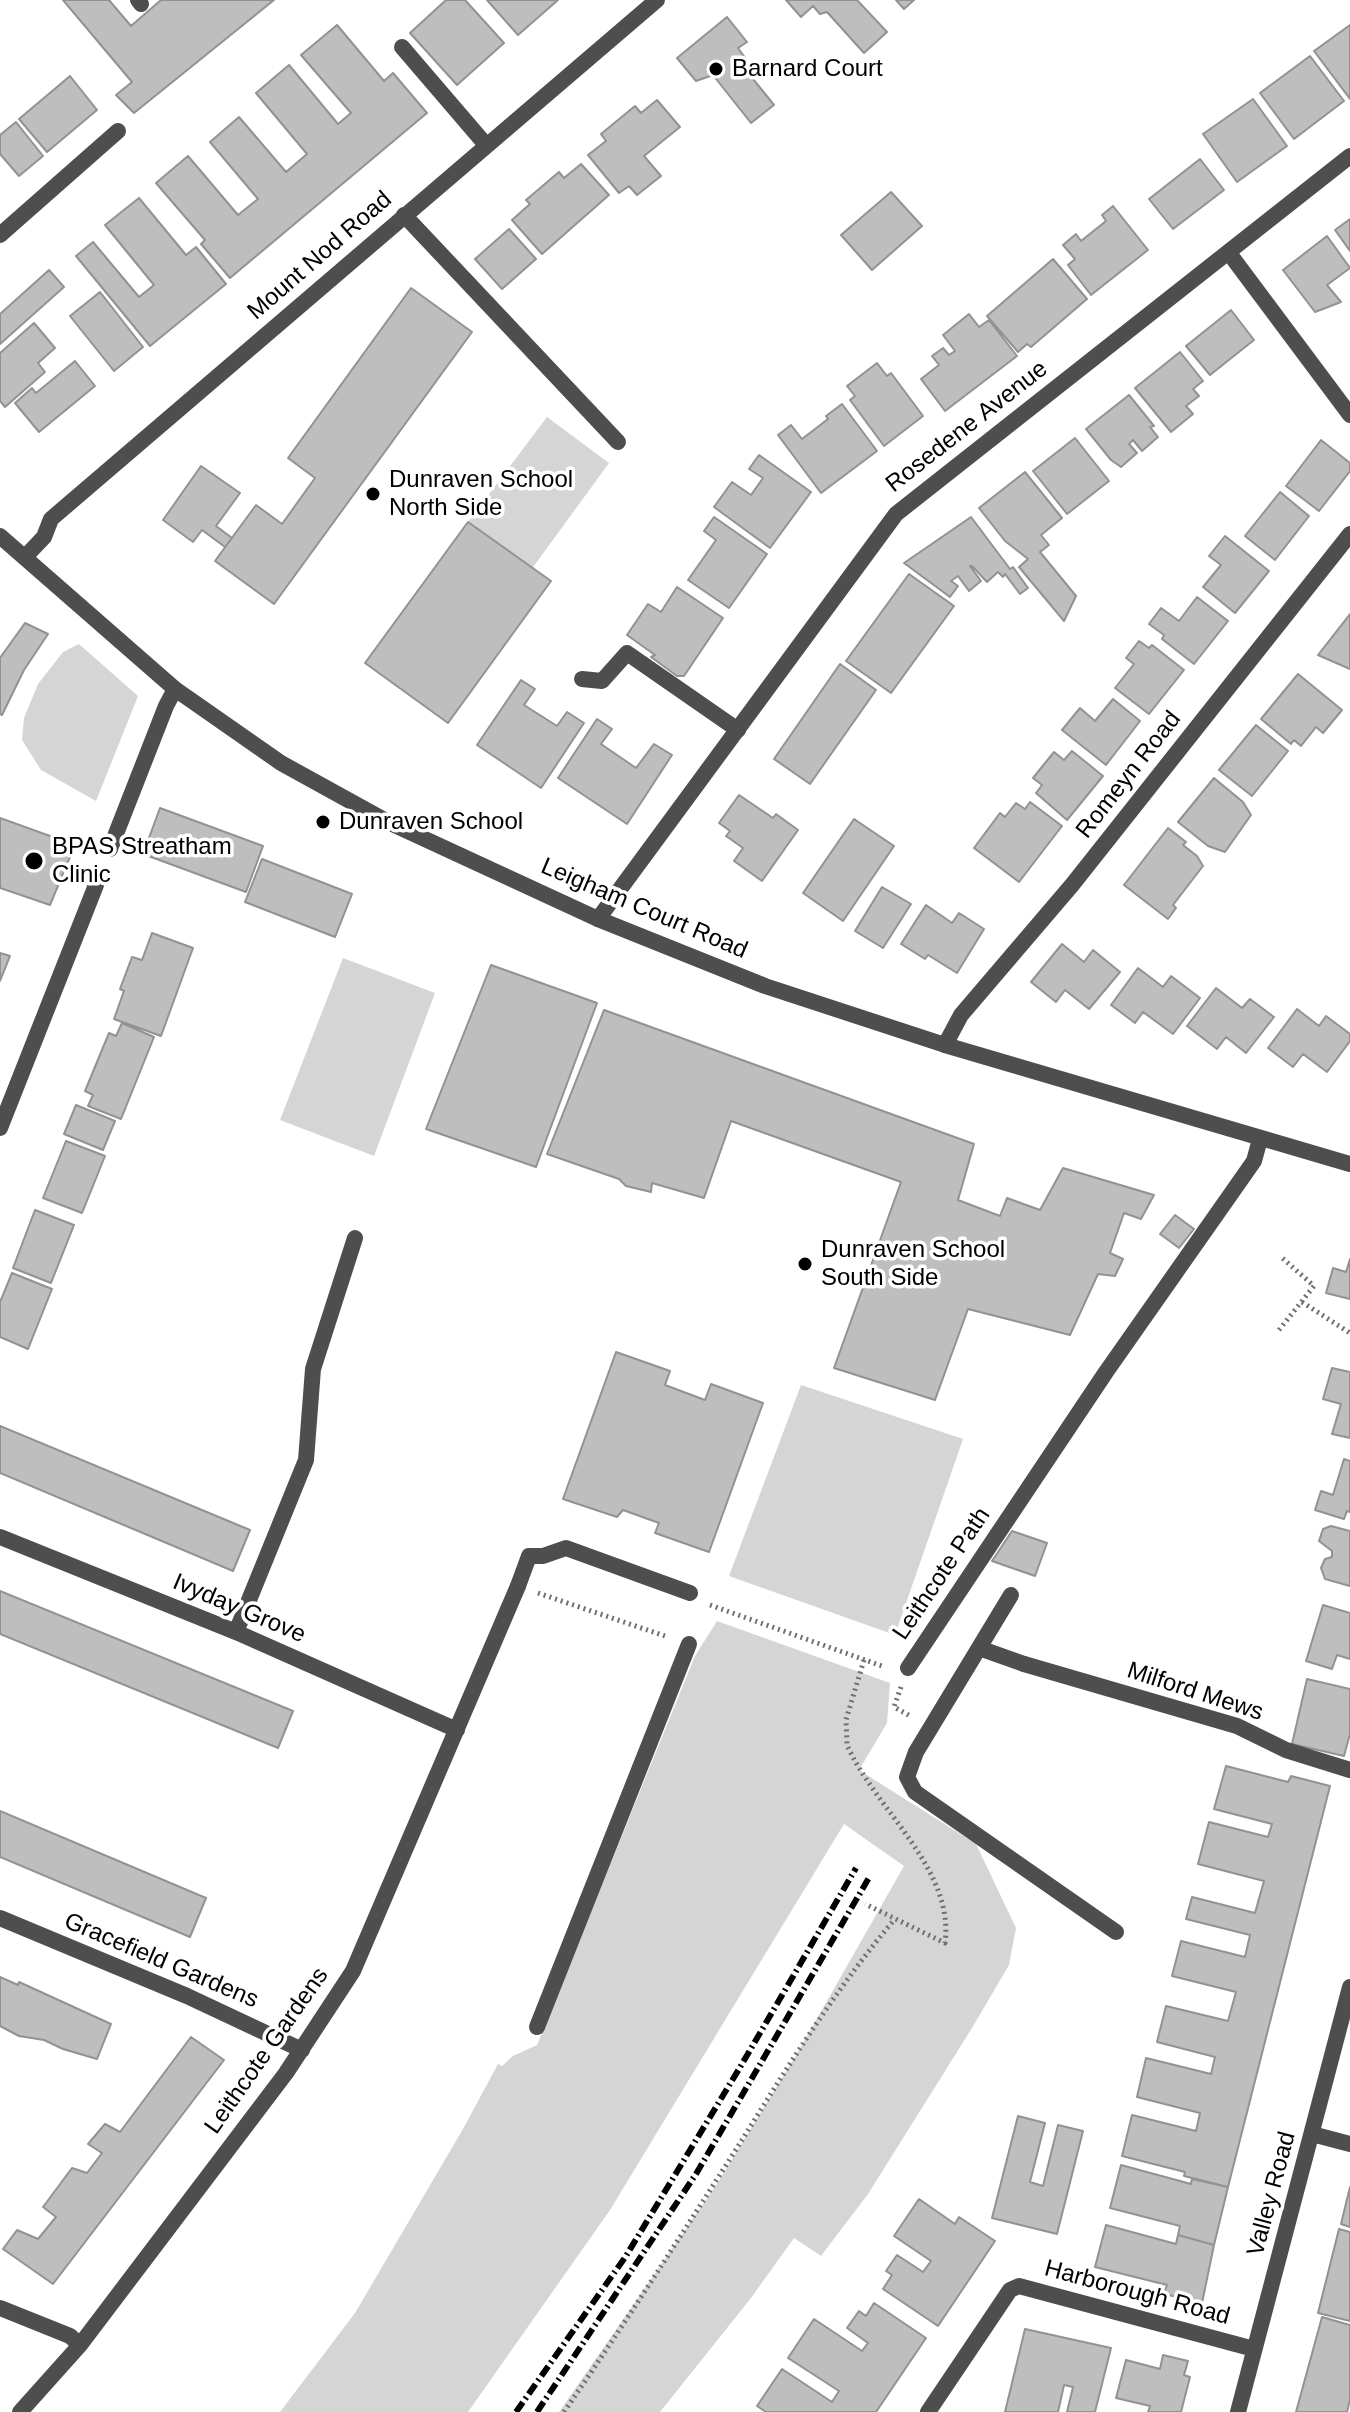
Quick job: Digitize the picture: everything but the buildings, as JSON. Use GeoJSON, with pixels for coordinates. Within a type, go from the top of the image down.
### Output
{"type":"FeatureCollection","features":[{"type":"Feature","properties":{"kind":"street","name":"Mount Nod Road"},"geometry":{"type":"LineString","coordinates":[[25,557],[44,537],[51,519],[648,3]]}},
{"type":"Feature","properties":{"kind":"street"},"geometry":{"type":"LineString","coordinates":[[402,47],[486,145]]}},
{"type":"Feature","properties":{"kind":"street"},"geometry":{"type":"LineString","coordinates":[[0,235],[118,131]]}},
{"type":"Feature","properties":{"kind":"street","name":"Rosedene Avenue"},"geometry":{"type":"LineString","coordinates":[[598,919],[896,514],[1350,156]]}},
{"type":"Feature","properties":{"kind":"street"},"geometry":{"type":"LineString","coordinates":[[404,215],[618,442]]}},
{"type":"Feature","properties":{"kind":"street"},"geometry":{"type":"LineString","coordinates":[[1229,253],[1350,415]]}},
{"type":"Feature","properties":{"kind":"street","name":"Romeyn Road"},"geometry":{"type":"LineString","coordinates":[[945,1045],[961,1015],[1072,885],[1350,534]]}},
{"type":"Feature","properties":{"kind":"street","name":"Leigham Court Road"},"geometry":{"type":"LineString","coordinates":[[0,536],[175,689],[294,771],[388,822],[598,919],[765,986],[945,1045],[1350,1164]]}},
{"type":"Feature","properties":{"kind":"street"},"geometry":{"type":"LineString","coordinates":[[582,679],[602,681],[627,653],[738,730]]}},
{"type":"Feature","properties":{"kind":"street"},"geometry":{"type":"LineString","coordinates":[[110,849],[175,689]]}},
{"type":"Feature","properties":{"kind":"street"},"geometry":{"type":"LineString","coordinates":[[0,1128],[96,885]]}},
{"type":"Feature","properties":{"kind":"street","name":"Leithcote Path"},"geometry":{"type":"LineString","coordinates":[[908,1668],[1106,1372],[1254,1161],[1260,1139]]}},
{"type":"Feature","properties":{"kind":"street"},"geometry":{"type":"LineString","coordinates":[[236,1632],[306,1460],[313,1369],[355,1238]]}},
{"type":"Feature","properties":{"kind":"street","name":"Ivyday Grove"},"geometry":{"type":"LineString","coordinates":[[0,1537],[236,1632],[457,1730]]}},
{"type":"Feature","properties":{"kind":"street","name":"Leithcote Gardens"},"geometry":{"type":"LineString","coordinates":[[20,2412],[80,2345],[302,2050],[353,1971],[529,1556],[543,1556],[566,1548],[696,1598]]}},
{"type":"Feature","properties":{"kind":"street"},"geometry":{"type":"LineString","coordinates":[[1011,1595],[916,1752],[907,1777],[915,1792],[1116,1932]]}},
{"type":"Feature","properties":{"kind":"street"},"geometry":{"type":"LineString","coordinates":[[537,2027],[689,1644]]}},
{"type":"Feature","properties":{"kind":"street","name":"Milford Mews"},"geometry":{"type":"LineString","coordinates":[[979,1648],[1237,1726],[1286,1750],[1350,1770]]}},
{"type":"Feature","properties":{"kind":"street","name":"Gracefield Gardens"},"geometry":{"type":"LineString","coordinates":[[0,1918],[187,1996],[302,2050]]}},
{"type":"Feature","properties":{"kind":"street","name":"Valley Road"},"geometry":{"type":"LineString","coordinates":[[1238,2412],[1350,1987]]}},
{"type":"Feature","properties":{"kind":"street"},"geometry":{"type":"LineString","coordinates":[[1312,2134],[1350,2144]]}},
{"type":"Feature","properties":{"kind":"street","name":"Harborough Road"},"geometry":{"type":"LineString","coordinates":[[928,2412],[1010,2290],[1019,2286],[1254,2349]]}},
{"type":"Feature","properties":{"kind":"street"},"geometry":{"type":"LineString","coordinates":[[0,2308],[70,2336],[80,2345]]}},
{"type":"Feature","properties":{"kind":"path"},"geometry":{"type":"LineString","coordinates":[[1279,1330],[1314,1286],[1280,1256]]}},
{"type":"Feature","properties":{"kind":"path"},"geometry":{"type":"LineString","coordinates":[[1302,1302],[1350,1333]]}},
{"type":"Feature","properties":{"kind":"path"},"geometry":{"type":"LineString","coordinates":[[518,1586],[689,1644]]}},
{"type":"Feature","properties":{"kind":"path","name":"Leithcote Path"},"geometry":{"type":"LineString","coordinates":[[696,1598],[884,1667],[908,1668]]}},
{"type":"Feature","properties":{"kind":"path"},"geometry":{"type":"LineString","coordinates":[[908,1668],[894,1707],[931,1727]]}},
{"type":"Feature","properties":{"kind":"path"},"geometry":{"type":"LineString","coordinates":[[865,1904],[945,1943]]}},
{"type":"Feature","properties":{"kind":"path"},"geometry":{"type":"LineString","coordinates":[[564,2412],[635,2310],[791,2061],[872,1946],[895,1919]]}},
{"type":"Feature","properties":{"kind":"shaded area"},"geometry":{"type":"Polygon","coordinates":[[[547,417],[609,463],[531,570],[468,522],[547,417]]]}},
{"type":"Feature","properties":{"kind":"shaded area"},"geometry":{"type":"Polygon","coordinates":[[[79,644],[138,696],[96,801],[41,770],[22,740],[24,718],[38,684],[63,652],[79,644]]]}},
{"type":"Feature","properties":{"kind":"shaded area"},"geometry":{"type":"Polygon","coordinates":[[[343,958],[435,993],[374,1156],[280,1120],[343,958]]]}},
{"type":"Feature","properties":{"kind":"shaded area"},"geometry":{"type":"Polygon","coordinates":[[[801,1385],[963,1439],[895,1635],[729,1576],[801,1385]]]}},
{"type":"Feature","properties":{"kind":"shaded area"},"geometry":{"type":"Polygon","coordinates":[[[717,1621],[890,1683],[887,1723],[859,1770],[976,1844],[1016,1928],[1009,1965],[868,2194],[821,2256],[794,2238],[751,2298],[660,2412],[559,2412],[717,2184],[795,2057],[904,1866],[844,1824],[610,2210],[468,2412],[280,2412],[355,2313],[498,2064],[502,2066],[513,2056],[537,2045],[695,1656],[717,1621]]]}},
{"type":"Feature","properties":{"kind":"railway"},"geometry":{"type":"LineString","coordinates":[[516,2412],[626,2256],[856,1868]]}},
{"type":"Feature","properties":{"kind":"railway"},"geometry":{"type":"LineString","coordinates":[[537,2412],[696,2174],[870,1876]]}},
{"type":"Feature","properties":{"kind":"place","name":"Barnard Court"},"geometry":{"type":"Point","coordinates":[716,69]}},
{"type":"Feature","properties":{"kind":"place","name":"Dunraven School North Side"},"geometry":{"type":"Point","coordinates":[373,494]}},
{"type":"Feature","properties":{"kind":"place","name":"Dunraven School"},"geometry":{"type":"Point","coordinates":[323,822]}},
{"type":"Feature","properties":{"kind":"place","name":"BPAS Streatham Clinic"},"geometry":{"type":"Point","coordinates":[34,861]}},
{"type":"Feature","properties":{"kind":"place","name":"Dunraven School South Side"},"geometry":{"type":"Point","coordinates":[805,1264]}}]}
